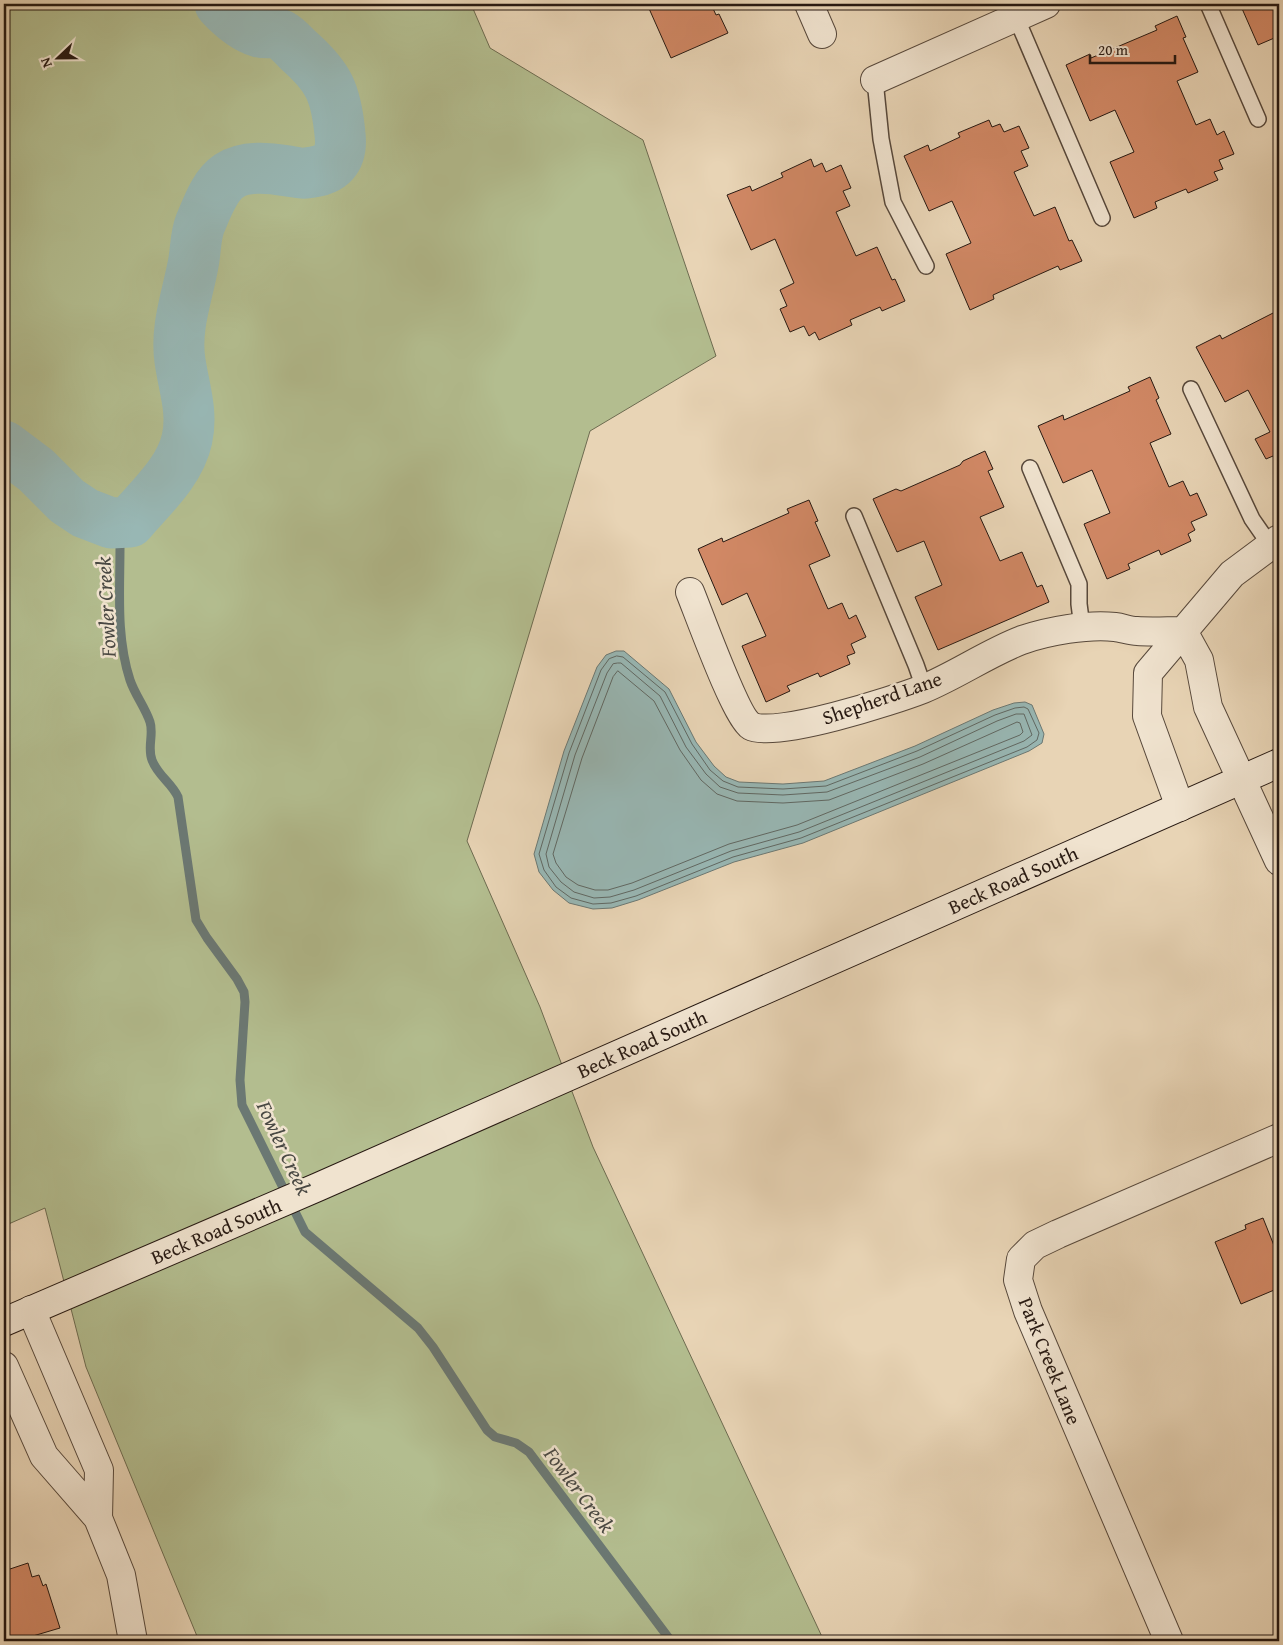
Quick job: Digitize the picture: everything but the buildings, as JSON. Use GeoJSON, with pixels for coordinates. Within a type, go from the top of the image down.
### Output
{"type":"FeatureCollection","features":[{"type":"Feature","properties":{"kind":"street"},"geometry":{"type":"LineString","coordinates":[[808,4],[822,34]]}},
{"type":"Feature","properties":{"kind":"street"},"geometry":{"type":"LineString","coordinates":[[874,80],[1046,4]]}},
{"type":"Feature","properties":{"kind":"street"},"geometry":{"type":"LineString","coordinates":[[1180,807],[1147,716],[1148,673],[1232,574],[1274,542]]}},
{"type":"Feature","properties":{"kind":"street","name":"Shepherd Lane"},"geometry":{"type":"LineString","coordinates":[[690,592],[737,708],[750,725],[766,730],[813,722],[924,688],[1022,640],[1082,627],[1114,627],[1137,631],[1183,631]]}},
{"type":"Feature","properties":{"kind":"street"},"geometry":{"type":"LineString","coordinates":[[1183,631],[1199,660],[1208,707],[1279,861]]}},
{"type":"Feature","properties":{"kind":"street","name":"Beck Road South"},"geometry":{"type":"LineString","coordinates":[[4,1322],[318,1187],[1279,763]]}},
{"type":"Feature","properties":{"kind":"street","name":"Park Creek Lane"},"geometry":{"type":"LineString","coordinates":[[1169,1641],[1028,1311],[1018,1280],[1021,1259],[1034,1245],[1279,1138]]}},
{"type":"Feature","properties":{"kind":"street"},"geometry":{"type":"LineString","coordinates":[[31,1310],[99,1470],[98,1518]]}},
{"type":"Feature","properties":{"kind":"street"},"geometry":{"type":"LineString","coordinates":[[4,1366],[44,1456],[98,1518],[121,1575],[133,1641]]}},
{"type":"Feature","properties":{"kind":"lane"},"geometry":{"type":"LineString","coordinates":[[1208,4],[1258,119]]}},
{"type":"Feature","properties":{"kind":"lane"},"geometry":{"type":"LineString","coordinates":[[1016,17],[1102,218]]}},
{"type":"Feature","properties":{"kind":"lane"},"geometry":{"type":"LineString","coordinates":[[874,80],[881,139],[893,202],[926,266]]}},
{"type":"Feature","properties":{"kind":"lane"},"geometry":{"type":"LineString","coordinates":[[1191,390],[1252,519],[1274,542]]}},
{"type":"Feature","properties":{"kind":"lane"},"geometry":{"type":"LineString","coordinates":[[1030,468],[1079,584],[1082,627]]}},
{"type":"Feature","properties":{"kind":"lane"},"geometry":{"type":"LineString","coordinates":[[854,516],[924,688]]}},
{"type":"Feature","properties":{"kind":"green space"},"geometry":{"type":"Polygon","coordinates":[[[4,4],[471,4],[490,48],[643,140],[716,356],[590,431],[467,841],[540,1007],[593,1147],[824,1641],[199,1641],[86,1367],[45,1208],[4,1226],[4,4]]]}},
{"type":"Feature","properties":{"kind":"water"},"geometry":{"type":"Polygon","coordinates":[[[616,651],[624,651],[669,689],[696,742],[714,766],[726,777],[739,782],[783,784],[824,781],[915,746],[993,710],[1014,703],[1025,702],[1032,705],[1044,734],[1042,743],[1029,751],[803,843],[734,862],[638,900],[612,908],[593,909],[569,903],[553,890],[539,872],[534,854],[564,751],[597,667],[606,655],[616,651]]]}},
{"type":"Feature","properties":{"kind":"waterway"},"geometry":{"type":"LineString","coordinates":[[4,446],[36,470],[67,501],[85,513],[111,523],[130,522],[155,494],[178,463],[187,439],[189,419],[180,361],[180,325],[193,265],[198,229],[215,191],[229,176],[243,170],[265,168],[302,173],[315,172],[329,166],[337,157],[340,143],[336,107],[324,78],[309,60],[283,36],[276,33],[259,32],[248,27],[233,17],[220,4]]}},
{"type":"Feature","properties":{"kind":"waterway","name":"Fowler Creek"},"geometry":{"type":"LineString","coordinates":[[130,522],[123,535],[120,547],[120,614],[126,664],[132,685],[150,722],[150,751],[152,760],[178,797],[196,920],[244,992],[240,1080],[242,1105],[305,1232],[418,1328],[433,1347],[487,1430],[495,1437],[516,1443],[529,1452],[671,1641]]}}]}
